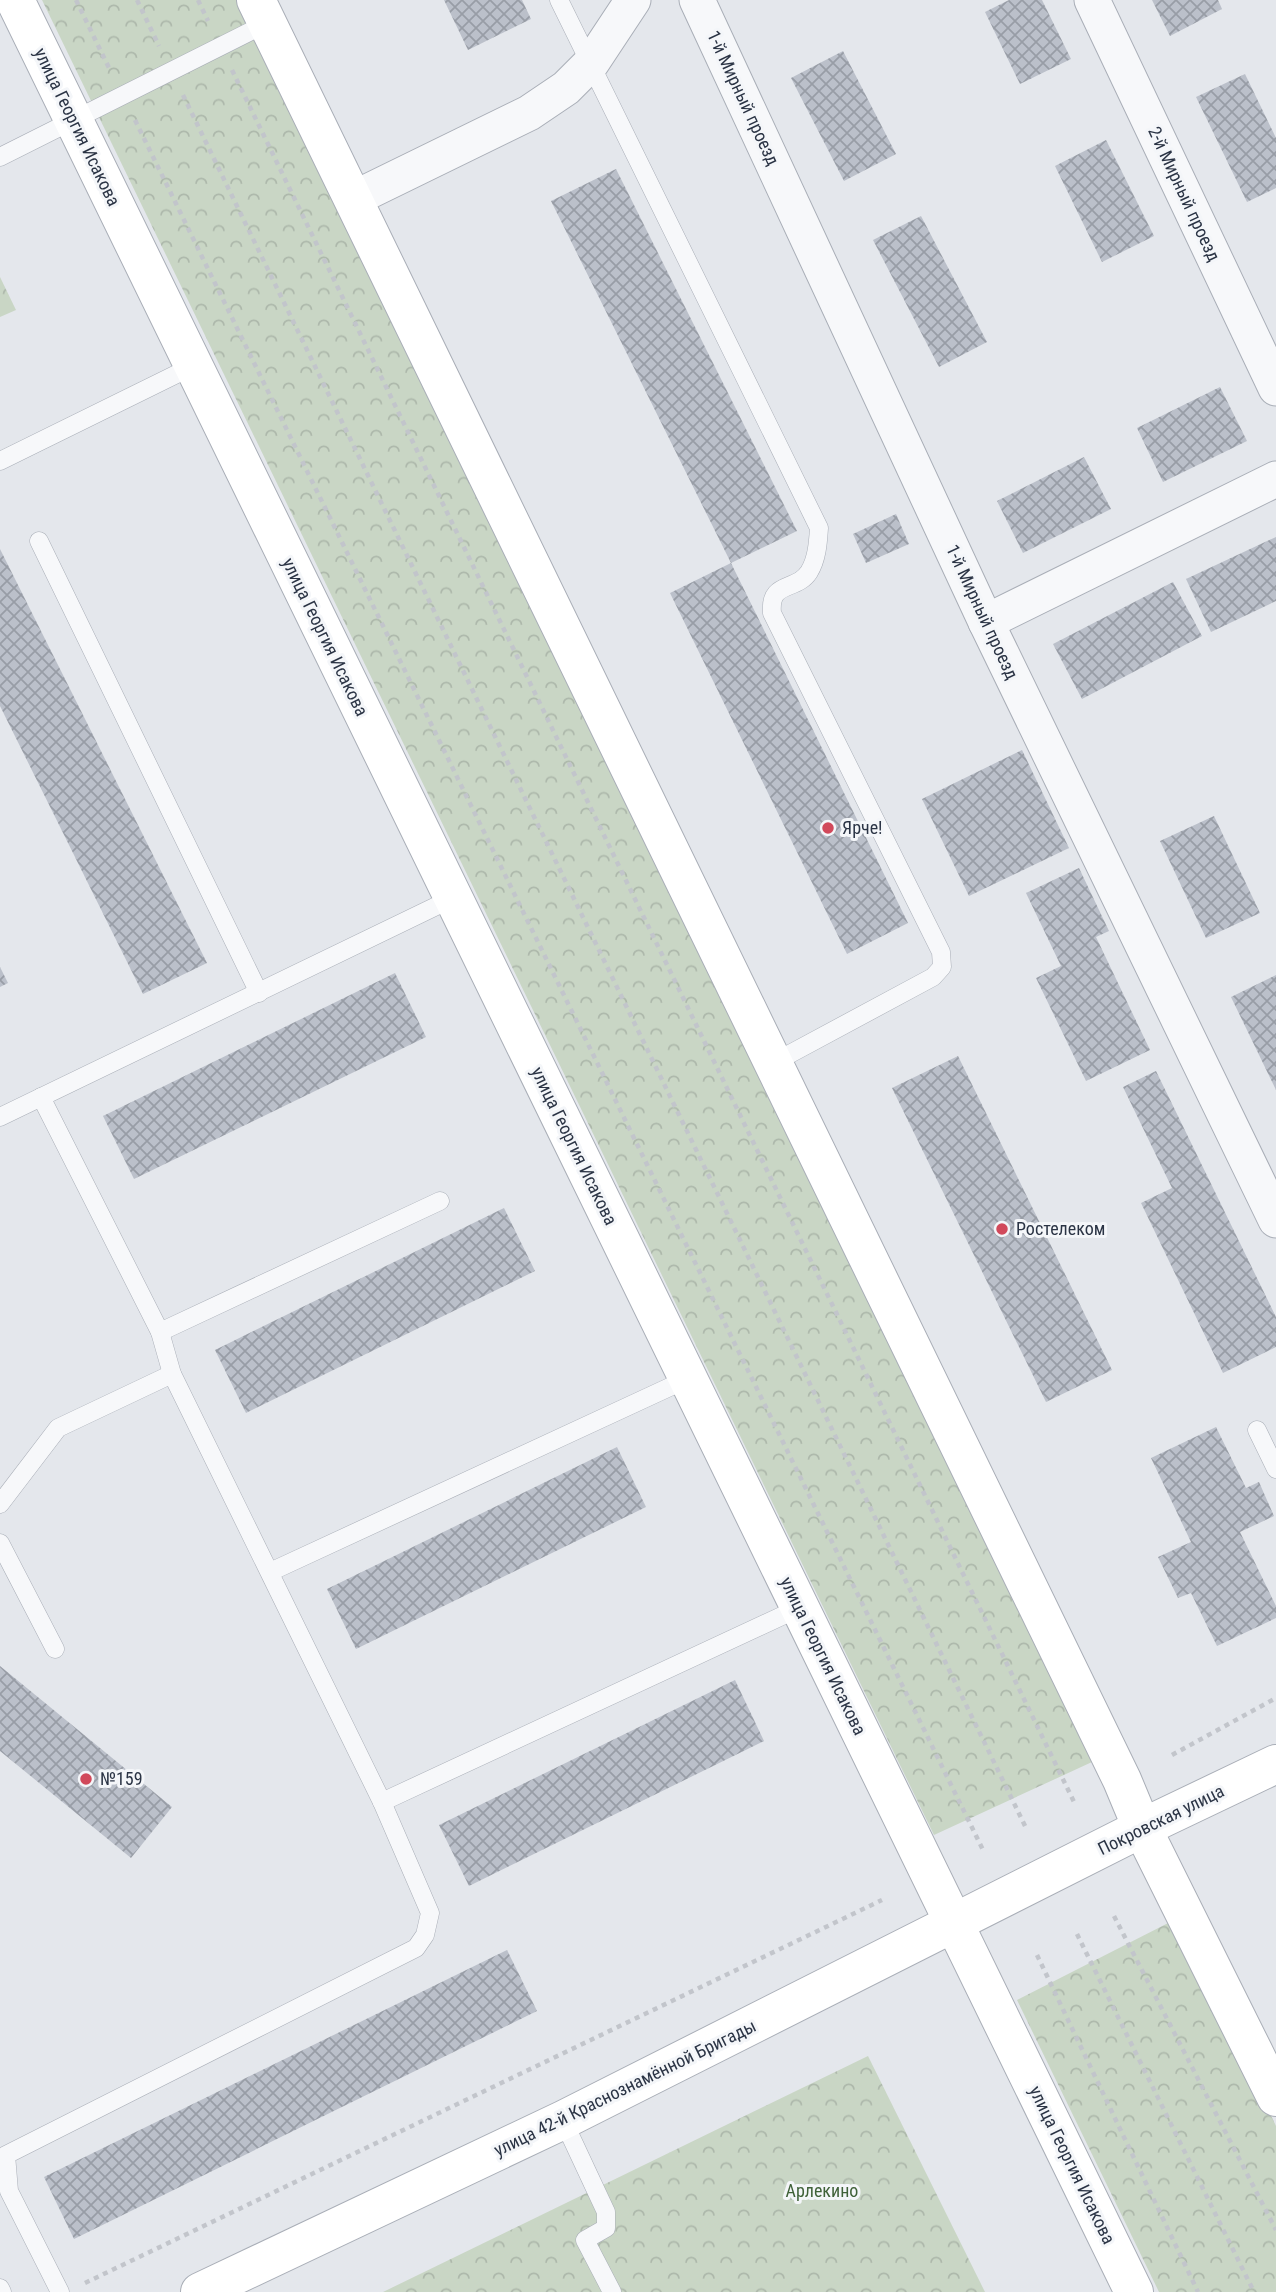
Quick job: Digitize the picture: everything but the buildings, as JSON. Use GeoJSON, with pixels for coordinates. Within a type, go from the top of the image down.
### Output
{"type":"FeatureCollection","features":[{"type":"Feature","properties":{"kind":"street","name":"улица Георгия Исакова"},"geometry":{"type":"LineString","coordinates":[[15,0],[1134,2292]]}},
{"type":"Feature","properties":{"kind":"street"},"geometry":{"type":"LineString","coordinates":[[354,199],[528,113],[566,88],[592,62],[633,0]]}},
{"type":"Feature","properties":{"kind":"street","name":"1-й Мирный проезд"},"geometry":{"type":"LineString","coordinates":[[697,0],[986,622],[1276,1220]]}},
{"type":"Feature","properties":{"kind":"street","name":"2-й Мирный проезд"},"geometry":{"type":"LineString","coordinates":[[1092,0],[1276,388]]}},
{"type":"Feature","properties":{"kind":"street"},"geometry":{"type":"LineString","coordinates":[[262,11],[1122,1780],[1142,1828],[1276,2097]]}},
{"type":"Feature","properties":{"kind":"street"},"geometry":{"type":"LineString","coordinates":[[986,622],[1276,479]]}},
{"type":"Feature","properties":{"kind":"street","name":"Покровская улица"},"geometry":{"type":"LineString","coordinates":[[1046,1876],[1276,1764]]}},
{"type":"Feature","properties":{"kind":"street","name":"улица 42-й Краснознамённой Бригады"},"geometry":{"type":"LineString","coordinates":[[200,2292],[563,2120],[1046,1876]]}},
{"type":"Feature","properties":{"kind":"lane"},"geometry":{"type":"LineString","coordinates":[[559,0],[592,62],[820,528],[817,554],[808,574],[774,594],[771,602],[772,613],[941,952],[942,967],[933,977],[773,1063]]}},
{"type":"Feature","properties":{"kind":"lane"},"geometry":{"type":"LineString","coordinates":[[0,157],[220,46],[262,11]]}},
{"type":"Feature","properties":{"kind":"lane"},"geometry":{"type":"LineString","coordinates":[[0,461],[193,366]]}},
{"type":"Feature","properties":{"kind":"lane"},"geometry":{"type":"LineString","coordinates":[[39,541],[259,993]]}},
{"type":"Feature","properties":{"kind":"lane"},"geometry":{"type":"LineString","coordinates":[[0,1117],[453,898]]}},
{"type":"Feature","properties":{"kind":"lane"},"geometry":{"type":"LineString","coordinates":[[41,1097],[160,1332],[172,1374],[382,1802],[429,1913],[425,1935],[416,1948],[6,2155],[9,2190],[60,2292]]}},
{"type":"Feature","properties":{"kind":"lane"},"geometry":{"type":"LineString","coordinates":[[160,1332],[440,1200]]}},
{"type":"Feature","properties":{"kind":"lane"},"geometry":{"type":"LineString","coordinates":[[0,1504],[58,1428],[172,1374]]}},
{"type":"Feature","properties":{"kind":"lane"},"geometry":{"type":"LineString","coordinates":[[270,1572],[687,1379]]}},
{"type":"Feature","properties":{"kind":"lane"},"geometry":{"type":"LineString","coordinates":[[1257,1430],[1276,1469]]}},
{"type":"Feature","properties":{"kind":"lane"},"geometry":{"type":"LineString","coordinates":[[0,1543],[55,1648]]}},
{"type":"Feature","properties":{"kind":"lane"},"geometry":{"type":"LineString","coordinates":[[382,1802],[799,1608]]}},
{"type":"Feature","properties":{"kind":"lane"},"geometry":{"type":"LineString","coordinates":[[563,2120],[606,2212],[606,2228],[584,2240],[612,2292]]}},
{"type":"Feature","properties":{"kind":"path"},"geometry":{"type":"LineString","coordinates":[[76,0],[983,1850]]}},
{"type":"Feature","properties":{"kind":"path"},"geometry":{"type":"LineString","coordinates":[[137,0],[1026,1828]]}},
{"type":"Feature","properties":{"kind":"path"},"geometry":{"type":"LineString","coordinates":[[198,0],[1075,1804]]}},
{"type":"Feature","properties":{"kind":"path"},"geometry":{"type":"LineString","coordinates":[[1172,1755],[1276,1698]]}},
{"type":"Feature","properties":{"kind":"path"},"geometry":{"type":"LineString","coordinates":[[78,2286],[883,1900]]}},
{"type":"Feature","properties":{"kind":"path"},"geometry":{"type":"LineString","coordinates":[[1114,1916],[1276,2230]]}},
{"type":"Feature","properties":{"kind":"path"},"geometry":{"type":"LineString","coordinates":[[1077,1934],[1254,2292]]}},
{"type":"Feature","properties":{"kind":"path"},"geometry":{"type":"LineString","coordinates":[[1037,1955],[1198,2292]]}},
{"type":"Feature","properties":{"kind":"green space"},"geometry":{"type":"Polygon","coordinates":[[[42,0],[236,0],[1092,1762],[934,1835],[42,0]]]}},
{"type":"Feature","properties":{"kind":"green space"},"geometry":{"type":"Polygon","coordinates":[[[0,277],[16,310],[0,317],[0,277]]]}},
{"type":"Feature","properties":{"kind":"green space"},"geometry":{"type":"Polygon","coordinates":[[[1176,1919],[1276,2126],[1276,2292],[1159,2292],[1017,2000],[1176,1919]]]}},
{"type":"Feature","properties":{"kind":"green space","name":"Арлекино"},"geometry":{"type":"Polygon","coordinates":[[[868,2056],[985,2292],[383,2292],[868,2056]]]}},
{"type":"Feature","properties":{"kind":"place","name":"Ярче!"},"geometry":{"type":"Point","coordinates":[828,828]}},
{"type":"Feature","properties":{"kind":"place","name":"Ростелеком"},"geometry":{"type":"Point","coordinates":[1002,1229]}},
{"type":"Feature","properties":{"kind":"place","name":"№159"},"geometry":{"type":"Point","coordinates":[86,1779]}}]}
